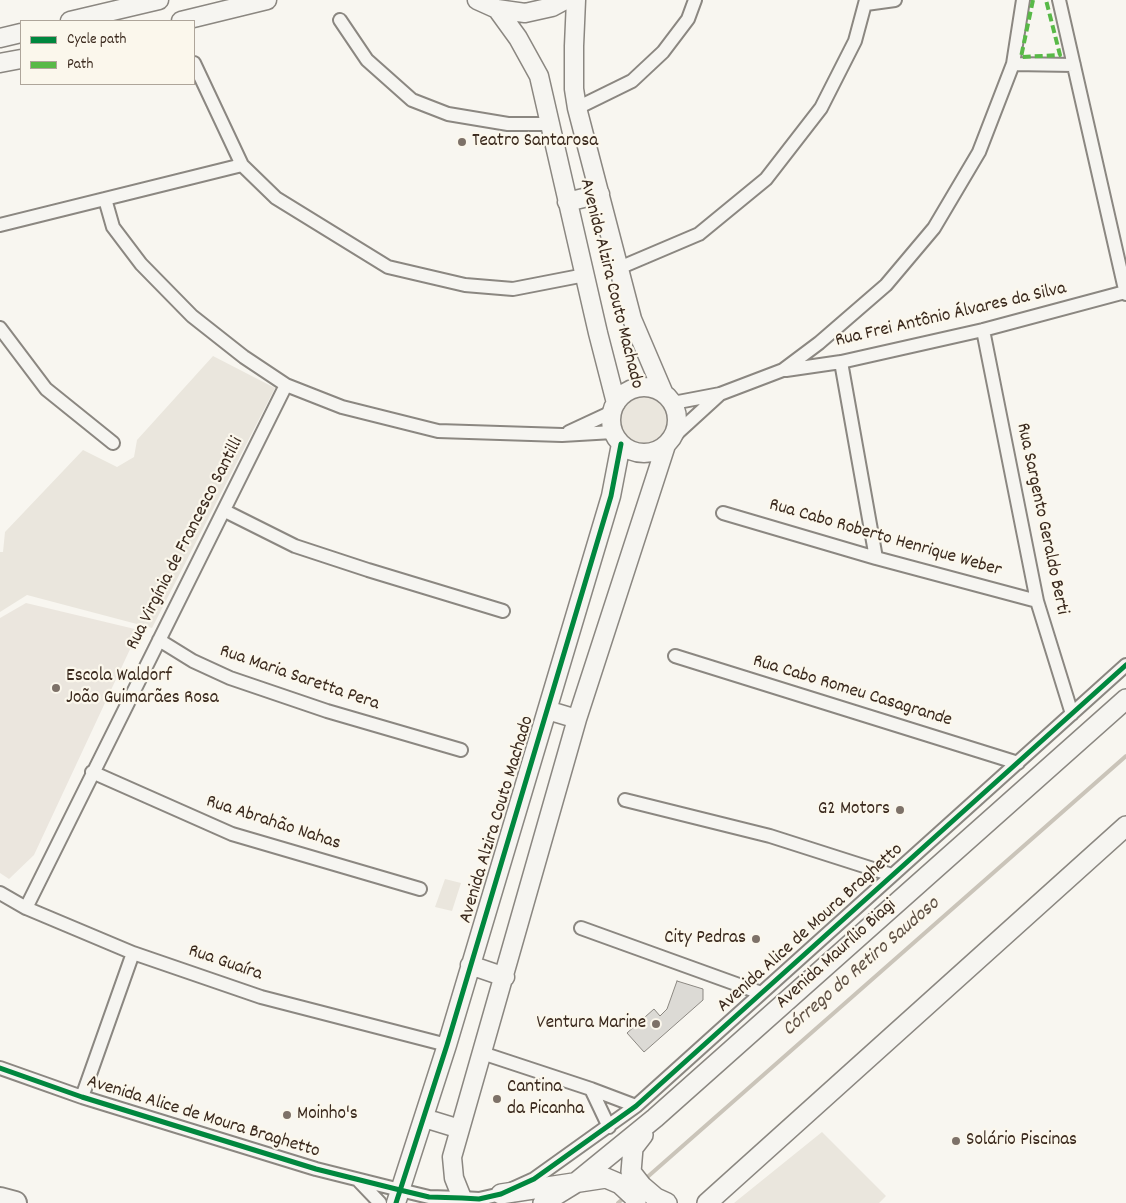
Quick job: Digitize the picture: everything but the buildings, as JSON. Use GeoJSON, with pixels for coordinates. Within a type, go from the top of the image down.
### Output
{"type":"FeatureCollection","features":[{"type":"Feature","properties":{"kind":"highway"},"geometry":{"type":"LineString","coordinates":[[0,1199],[15,1203]]}},
{"type":"Feature","properties":{"kind":"main road","name":"Avenida Maurílio Biagi"},"geometry":{"type":"LineString","coordinates":[[543,1203],[574,1184],[656,1118],[1126,699]]}},
{"type":"Feature","properties":{"kind":"main road"},"geometry":{"type":"LineString","coordinates":[[696,1203],[713,1198],[1126,826]]}},
{"type":"Feature","properties":{"kind":"main road"},"geometry":{"type":"LineString","coordinates":[[636,1203],[626,1178],[633,1148],[656,1118]]}},
{"type":"Feature","properties":{"kind":"main road"},"geometry":{"type":"LineString","coordinates":[[501,1194],[606,1178],[626,1178],[642,1186],[662,1200]]}},
{"type":"Feature","properties":{"kind":"street"},"geometry":{"type":"LineString","coordinates":[[74,20],[158,0]]}},
{"type":"Feature","properties":{"kind":"street"},"geometry":{"type":"LineString","coordinates":[[477,0],[498,9],[525,13],[552,8],[565,0]]}},
{"type":"Feature","properties":{"kind":"street","name":"Avenida Alzira Couto Machado"},"geometry":{"type":"LineString","coordinates":[[576,0],[574,72],[578,108],[632,319],[668,398]]}},
{"type":"Feature","properties":{"kind":"street"},"geometry":{"type":"LineString","coordinates":[[578,108],[632,81],[639,75],[663,52],[688,18],[695,0]]}},
{"type":"Feature","properties":{"kind":"street"},"geometry":{"type":"LineString","coordinates":[[619,268],[699,234],[766,179],[821,108],[855,42],[866,2],[895,0]]}},
{"type":"Feature","properties":{"kind":"street"},"geometry":{"type":"LineString","coordinates":[[668,398],[720,394],[784,370],[819,344],[886,286],[934,228],[979,152],[1013,64],[1023,0]]}},
{"type":"Feature","properties":{"kind":"street"},"geometry":{"type":"LineString","coordinates":[[1059,0],[1126,292]]}},
{"type":"Feature","properties":{"kind":"street"},"geometry":{"type":"LineString","coordinates":[[185,20],[261,1]]}},
{"type":"Feature","properties":{"kind":"street","name":"Avenida Alzira Couto Machado"},"geometry":{"type":"LineString","coordinates":[[498,9],[518,38],[539,76],[614,408]]}},
{"type":"Feature","properties":{"kind":"street"},"geometry":{"type":"LineString","coordinates":[[340,20],[367,60],[412,100],[448,114],[508,124],[551,124]]}},
{"type":"Feature","properties":{"kind":"street"},"geometry":{"type":"LineString","coordinates":[[0,38],[20,33]]}},
{"type":"Feature","properties":{"kind":"street"},"geometry":{"type":"LineString","coordinates":[[0,64],[20,58]]}},
{"type":"Feature","properties":{"kind":"street"},"geometry":{"type":"LineString","coordinates":[[1013,64],[1074,65]]}},
{"type":"Feature","properties":{"kind":"street"},"geometry":{"type":"LineString","coordinates":[[195,65],[242,166],[276,198],[388,267],[465,285],[513,289],[585,275]]}},
{"type":"Feature","properties":{"kind":"street"},"geometry":{"type":"LineString","coordinates":[[0,225],[242,166]]}},
{"type":"Feature","properties":{"kind":"street"},"geometry":{"type":"LineString","coordinates":[[567,202],[600,194]]}},
{"type":"Feature","properties":{"kind":"street"},"geometry":{"type":"LineString","coordinates":[[105,199],[113,227],[142,264],[192,316],[244,357],[286,385],[342,407],[438,431],[617,438],[638,453],[658,451],[720,394]]}},
{"type":"Feature","properties":{"kind":"street","name":"Rua Frei Antônio Álvares da Silva"},"geometry":{"type":"LineString","coordinates":[[784,370],[841,362],[983,330],[1126,292]]}},
{"type":"Feature","properties":{"kind":"street"},"geometry":{"type":"LineString","coordinates":[[0,328],[46,389],[113,443]]}},
{"type":"Feature","properties":{"kind":"street","name":"Rua Sargento Geraldo Berti"},"geometry":{"type":"LineString","coordinates":[[983,330],[1037,602],[1072,714]]}},
{"type":"Feature","properties":{"kind":"street"},"geometry":{"type":"LineString","coordinates":[[841,362],[876,558]]}},
{"type":"Feature","properties":{"kind":"street","name":"Rua Virgínia de Francesco Santilli"},"geometry":{"type":"LineString","coordinates":[[26,908],[286,385]]}},
{"type":"Feature","properties":{"kind":"street"},"geometry":{"type":"LineString","coordinates":[[462,1198],[452,1168],[452,1157],[578,719],[678,419],[668,398],[652,388],[638,388],[626,393],[614,408],[562,435]]}},
{"type":"Feature","properties":{"kind":"street"},"geometry":{"type":"LineString","coordinates":[[614,408],[617,438]]}},
{"type":"Feature","properties":{"kind":"street","name":"Avenida Alzira Couto Machado"},"geometry":{"type":"LineString","coordinates":[[398,1197],[447,1045],[611,496],[617,438]]}},
{"type":"Feature","properties":{"kind":"street"},"geometry":{"type":"LineString","coordinates":[[225,511],[295,546],[503,610]]}},
{"type":"Feature","properties":{"kind":"street","name":"Rua Cabo Roberto Henrique Weber"},"geometry":{"type":"LineString","coordinates":[[723,513],[876,558],[1037,602]]}},
{"type":"Feature","properties":{"kind":"street","name":"Rua Maria Saretta Pera"},"geometry":{"type":"LineString","coordinates":[[159,640],[193,661],[230,678],[327,711],[461,750]]}},
{"type":"Feature","properties":{"kind":"street","name":"Rua Cabo Romeu Casagrande"},"geometry":{"type":"LineString","coordinates":[[675,656],[1018,763]]}},
{"type":"Feature","properties":{"kind":"street","name":"Avenida Alice de Moura Braghetto"},"geometry":{"type":"LineString","coordinates":[[501,1194],[534,1179],[636,1106],[1126,665]]}},
{"type":"Feature","properties":{"kind":"street"},"geometry":{"type":"LineString","coordinates":[[547,710],[578,719]]}},
{"type":"Feature","properties":{"kind":"street","name":"Rua Abrahão Nahas"},"geometry":{"type":"LineString","coordinates":[[92,772],[232,834],[420,889]]}},
{"type":"Feature","properties":{"kind":"street"},"geometry":{"type":"LineString","coordinates":[[625,800],[770,836],[892,875]]}},
{"type":"Feature","properties":{"kind":"street","name":"Rua Guaíra"},"geometry":{"type":"LineString","coordinates":[[0,893],[26,908],[134,953],[261,997],[447,1045]]}},
{"type":"Feature","properties":{"kind":"street"},"geometry":{"type":"LineString","coordinates":[[580,928],[761,993]]}},
{"type":"Feature","properties":{"kind":"street"},"geometry":{"type":"LineString","coordinates":[[82,1097],[134,953]]}},
{"type":"Feature","properties":{"kind":"street"},"geometry":{"type":"LineString","coordinates":[[470,965],[505,976]]}},
{"type":"Feature","properties":{"kind":"street"},"geometry":{"type":"LineString","coordinates":[[482,1053],[636,1106]]}},
{"type":"Feature","properties":{"kind":"street","name":"Avenida Alice de Moura Braghetto"},"geometry":{"type":"LineString","coordinates":[[0,1068],[82,1097],[357,1179],[398,1197]]}},
{"type":"Feature","properties":{"kind":"street"},"geometry":{"type":"LineString","coordinates":[[591,1089],[608,1127]]}},
{"type":"Feature","properties":{"kind":"street"},"geometry":{"type":"LineString","coordinates":[[424,1118],[460,1129]]}},
{"type":"Feature","properties":{"kind":"street","name":"Avenida Alice de Moura Braghetto"},"geometry":{"type":"LineString","coordinates":[[357,1179],[380,1203]]}},
{"type":"Feature","properties":{"kind":"street"},"geometry":{"type":"LineString","coordinates":[[398,1197],[479,1199],[501,1194]]}},
{"type":"Feature","properties":{"kind":"shaded area"},"geometry":{"type":"Polygon","coordinates":[[[213,356],[275,388],[152,628],[27,595],[0,612],[0,552],[3,552],[5,532],[83,450],[117,467],[134,457],[137,440],[213,356]]]}},
{"type":"Feature","properties":{"kind":"shaded area"},"geometry":{"type":"Polygon","coordinates":[[[645,394],[659,398],[667,406],[671,420],[667,434],[659,442],[645,446],[631,442],[623,434],[619,420],[623,406],[631,398],[645,394]]]}},
{"type":"Feature","properties":{"kind":"shaded area","name":"Escola Waldorf João Guimarães Rosa"},"geometry":{"type":"Polygon","coordinates":[[[26,603],[139,630],[34,855],[9,879],[0,873],[0,618],[26,603]]]}},
{"type":"Feature","properties":{"kind":"shaded area"},"geometry":{"type":"Polygon","coordinates":[[[445,879],[461,883],[452,911],[435,907],[445,879]]]}},
{"type":"Feature","properties":{"kind":"shaded area"},"geometry":{"type":"Polygon","coordinates":[[[822,1132],[886,1196],[879,1203],[734,1203],[822,1132]]]}},
{"type":"Feature","properties":{"kind":"waterway","name":"Córrego do Retiro Saudoso"},"geometry":{"type":"LineString","coordinates":[[644,1180],[1126,756]]}},
{"type":"Feature","properties":{"kind":"waterway","name":"Córrego do Retiro Saudoso"},"geometry":{"type":"LineString","coordinates":[[618,1203],[626,1196]]}},
{"type":"Feature","properties":{"kind":"marked path"},"geometry":{"type":"LineString","coordinates":[[1033,0],[1021,57],[1060,55],[1046,0]]}},
{"type":"Feature","properties":{"kind":"cycle path"},"geometry":{"type":"LineString","coordinates":[[396,1203],[447,1045],[611,496],[621,444]]}},
{"type":"Feature","properties":{"kind":"cycle path"},"geometry":{"type":"LineString","coordinates":[[0,1068],[82,1097],[316,1169],[429,1197],[479,1199],[501,1194],[534,1179],[636,1106],[1126,665]]}},
{"type":"Feature","properties":{"kind":"place","name":"Teatro Santarosa"},"geometry":{"type":"Point","coordinates":[462,142]}},
{"type":"Feature","properties":{"kind":"place","name":"Escola Waldorf João Guimarães Rosa"},"geometry":{"type":"Point","coordinates":[56,688]}},
{"type":"Feature","properties":{"kind":"place","name":"G2 Motors"},"geometry":{"type":"Point","coordinates":[900,810]}},
{"type":"Feature","properties":{"kind":"place","name":"City Pedras"},"geometry":{"type":"Point","coordinates":[756,939]}},
{"type":"Feature","properties":{"kind":"place","name":"Ventura Marine"},"geometry":{"type":"Point","coordinates":[656,1024]}},
{"type":"Feature","properties":{"kind":"place","name":"Cantina da Picanha"},"geometry":{"type":"Point","coordinates":[497,1099]}},
{"type":"Feature","properties":{"kind":"place","name":"Moinho's"},"geometry":{"type":"Point","coordinates":[287,1115]}},
{"type":"Feature","properties":{"kind":"place","name":"Solário Piscinas"},"geometry":{"type":"Point","coordinates":[956,1141]}}]}
